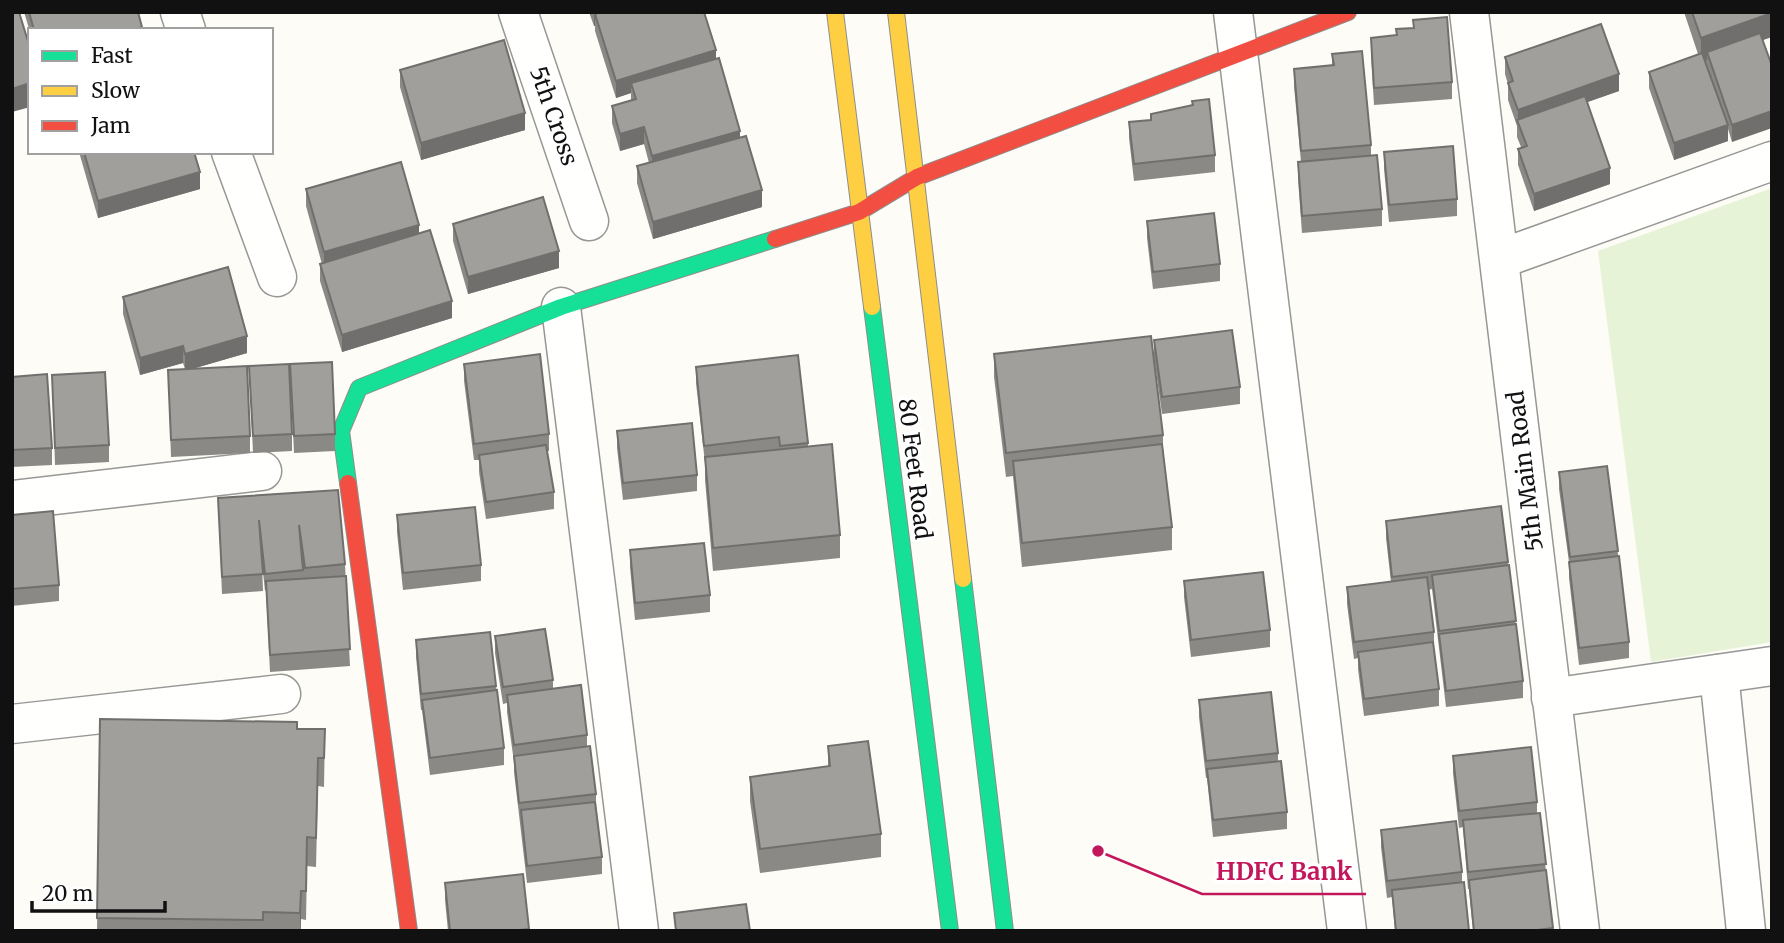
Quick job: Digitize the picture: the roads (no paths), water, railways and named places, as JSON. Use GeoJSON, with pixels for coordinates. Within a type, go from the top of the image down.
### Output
{"type":"FeatureCollection","features":[{"type":"Feature","properties":{"kind":"main road","name":"80 Feet Road"},"geometry":{"type":"LineString","coordinates":[[835,12],[950,931]]}},
{"type":"Feature","properties":{"kind":"main road","name":"80 Feet Road"},"geometry":{"type":"LineString","coordinates":[[896,12],[1005,931]]}},
{"type":"Feature","properties":{"kind":"main road"},"geometry":{"type":"LineString","coordinates":[[409,931],[341,430],[359,388],[561,307],[859,212],[917,177],[1348,12]]}},
{"type":"Feature","properties":{"kind":"street","name":"5th Cross"},"geometry":{"type":"LineString","coordinates":[[518,12],[589,220]]}},
{"type":"Feature","properties":{"kind":"street"},"geometry":{"type":"LineString","coordinates":[[1233,12],[1348,931]]}},
{"type":"Feature","properties":{"kind":"street","name":"5th Main Road"},"geometry":{"type":"LineString","coordinates":[[1469,12],[1580,931]]}},
{"type":"Feature","properties":{"kind":"street"},"geometry":{"type":"LineString","coordinates":[[232,154],[277,277]]}},
{"type":"Feature","properties":{"kind":"street"},"geometry":{"type":"LineString","coordinates":[[1500,259],[1772,161]]}},
{"type":"Feature","properties":{"kind":"street"},"geometry":{"type":"LineString","coordinates":[[561,307],[639,931]]}},
{"type":"Feature","properties":{"kind":"street"},"geometry":{"type":"LineString","coordinates":[[12,500],[262,471]]}},
{"type":"Feature","properties":{"kind":"street"},"geometry":{"type":"LineString","coordinates":[[1551,698],[1772,666]]}},
{"type":"Feature","properties":{"kind":"street"},"geometry":{"type":"LineString","coordinates":[[1719,674],[1746,931]]}},
{"type":"Feature","properties":{"kind":"street"},"geometry":{"type":"LineString","coordinates":[[12,724],[281,694]]}},
{"type":"Feature","properties":{"kind":"place","name":"HDFC Bank"},"geometry":{"type":"Point","coordinates":[1098,851]}}]}
